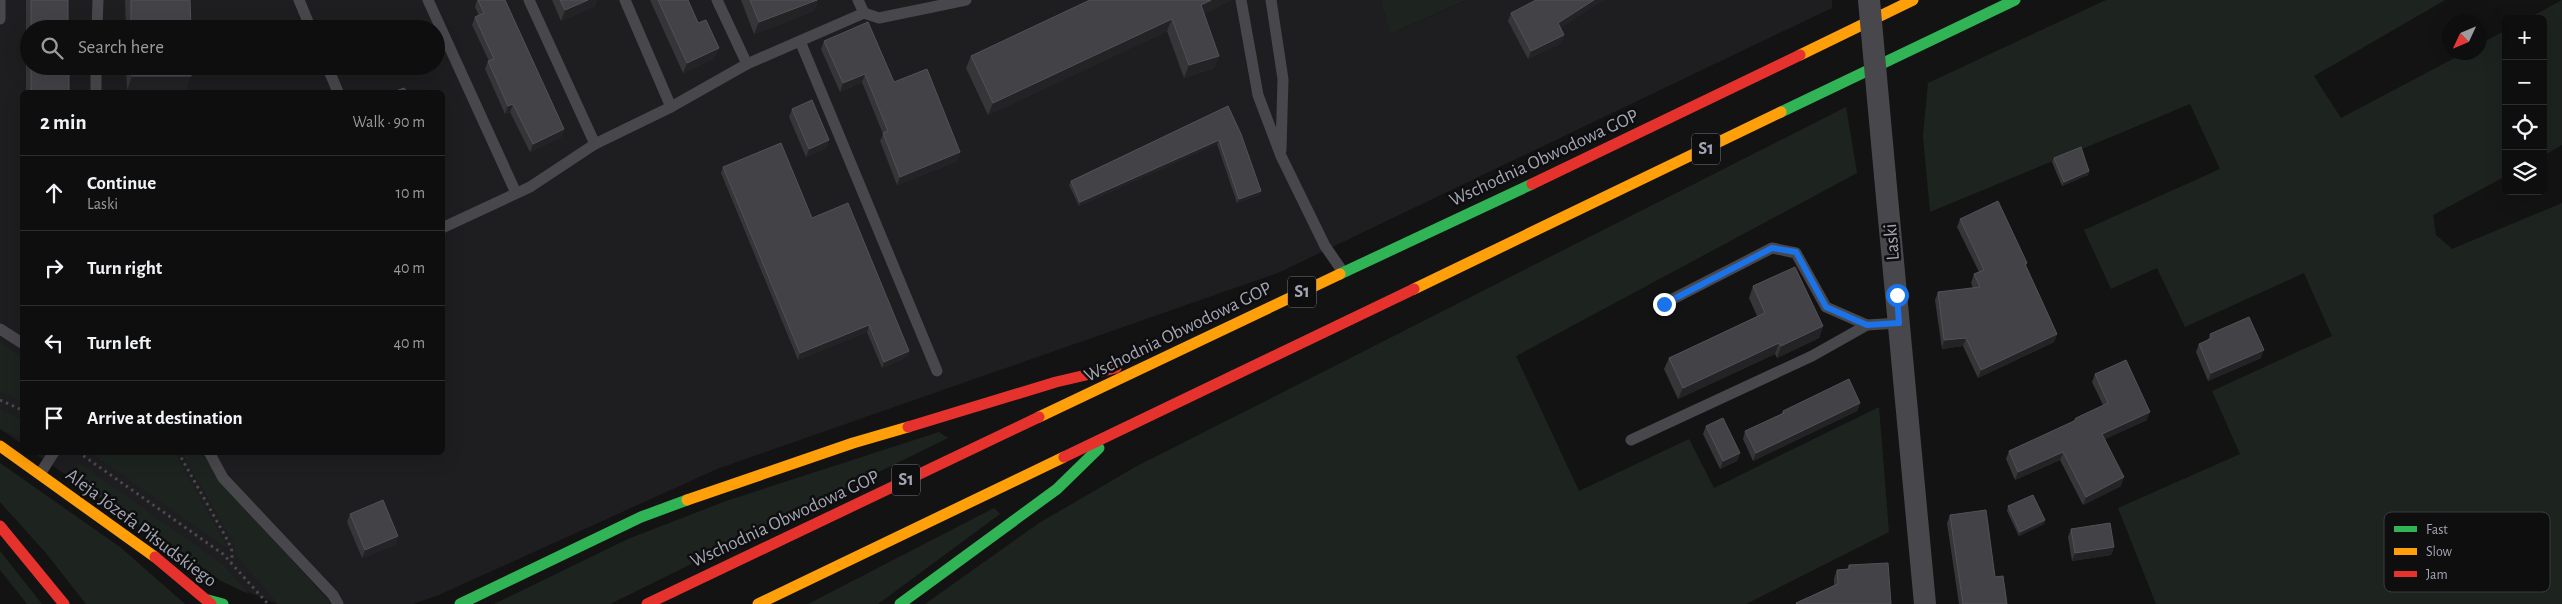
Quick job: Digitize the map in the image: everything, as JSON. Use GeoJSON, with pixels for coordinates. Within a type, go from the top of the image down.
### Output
{"type":"FeatureCollection","features":[{"type":"Feature","properties":{"kind":"main road","name":"Wschodnia Obwodowa GOP"},"geometry":{"type":"LineString","coordinates":[[647,604],[1343,272],[1543,179],[1913,0]]}},
{"type":"Feature","properties":{"kind":"main road","name":"S1"},"geometry":{"type":"LineString","coordinates":[[758,604],[2016,0]]}},
{"type":"Feature","properties":{"kind":"main road"},"geometry":{"type":"LineString","coordinates":[[460,604],[641,517],[729,485],[853,443],[955,414],[1056,382],[1166,357]]}},
{"type":"Feature","properties":{"kind":"main road"},"geometry":{"type":"LineString","coordinates":[[900,604],[1057,489],[1116,432]]}},
{"type":"Feature","properties":{"kind":"main road","name":"Aleja Józefa Piłsudskiego"},"geometry":{"type":"LineString","coordinates":[[0,446],[152,553],[209,602]]}},
{"type":"Feature","properties":{"kind":"main road"},"geometry":{"type":"LineString","coordinates":[[0,526],[64,604]]}},
{"type":"Feature","properties":{"kind":"main road"},"geometry":{"type":"LineString","coordinates":[[209,602],[223,604]]}},
{"type":"Feature","properties":{"kind":"street","name":"Laski"},"geometry":{"type":"LineString","coordinates":[[1868,0],[1925,604]]}},
{"type":"Feature","properties":{"kind":"lane"},"geometry":{"type":"LineString","coordinates":[[0,0],[0,19]]}},
{"type":"Feature","properties":{"kind":"lane"},"geometry":{"type":"LineString","coordinates":[[97,20],[98,0]]}},
{"type":"Feature","properties":{"kind":"lane"},"geometry":{"type":"LineString","coordinates":[[298,0],[307,20]]}},
{"type":"Feature","properties":{"kind":"lane"},"geometry":{"type":"LineString","coordinates":[[428,0],[437,20]]}},
{"type":"Feature","properties":{"kind":"lane"},"geometry":{"type":"LineString","coordinates":[[529,0],[595,144]]}},
{"type":"Feature","properties":{"kind":"lane"},"geometry":{"type":"LineString","coordinates":[[624,0],[672,107]]}},
{"type":"Feature","properties":{"kind":"lane"},"geometry":{"type":"LineString","coordinates":[[717,0],[747,64]]}},
{"type":"Feature","properties":{"kind":"lane"},"geometry":{"type":"LineString","coordinates":[[858,0],[864,13]]}},
{"type":"Feature","properties":{"kind":"lane"},"geometry":{"type":"LineString","coordinates":[[445,227],[530,187],[595,144],[672,107],[747,64],[864,13],[879,18],[966,0]]}},
{"type":"Feature","properties":{"kind":"lane"},"geometry":{"type":"LineString","coordinates":[[1241,0],[1258,95],[1281,156],[1325,246],[1343,272]]}},
{"type":"Feature","properties":{"kind":"lane"},"geometry":{"type":"LineString","coordinates":[[1271,0],[1283,79],[1281,156]]}},
{"type":"Feature","properties":{"kind":"lane"},"geometry":{"type":"LineString","coordinates":[[445,37],[516,193]]}},
{"type":"Feature","properties":{"kind":"lane"},"geometry":{"type":"LineString","coordinates":[[800,42],[937,372]]}},
{"type":"Feature","properties":{"kind":"lane"},"geometry":{"type":"LineString","coordinates":[[96,75],[96,90]]}},
{"type":"Feature","properties":{"kind":"lane"},"geometry":{"type":"LineString","coordinates":[[331,75],[337,90]]}},
{"type":"Feature","properties":{"kind":"lane"},"geometry":{"type":"LineString","coordinates":[[1664,304],[1772,248],[1796,252],[1826,307],[1867,325]]}},
{"type":"Feature","properties":{"kind":"lane"},"geometry":{"type":"LineString","coordinates":[[1631,440],[1812,356],[1867,325],[1899,323]]}},
{"type":"Feature","properties":{"kind":"lane"},"geometry":{"type":"LineString","coordinates":[[0,329],[20,342]]}},
{"type":"Feature","properties":{"kind":"lane"},"geometry":{"type":"LineString","coordinates":[[40,474],[52,455]]}},
{"type":"Feature","properties":{"kind":"lane"},"geometry":{"type":"LineString","coordinates":[[211,455],[223,478],[333,595],[338,604]]}},
{"type":"Feature","properties":{"kind":"path"},"geometry":{"type":"LineString","coordinates":[[0,400],[20,409]]}},
{"type":"Feature","properties":{"kind":"path"},"geometry":{"type":"LineString","coordinates":[[82,455],[232,562],[268,604]]}},
{"type":"Feature","properties":{"kind":"path"},"geometry":{"type":"LineString","coordinates":[[180,455],[228,541],[232,551],[232,562]]}},
{"type":"Feature","properties":{"kind":"shaded area"},"geometry":{"type":"Polygon","coordinates":[[[0,0],[1381,0],[1390,34],[1466,0],[1832,0],[1832,8],[1278,273],[717,469],[439,595],[413,604],[277,604],[221,581],[37,455],[445,455],[445,90],[20,90],[20,443],[0,429],[0,0]]]}},
{"type":"Feature","properties":{"kind":"shaded area"},"geometry":{"type":"Polygon","coordinates":[[[1381,0],[1466,0],[1390,34],[1381,0]]]}},
{"type":"Feature","properties":{"kind":"shaded area"},"geometry":{"type":"Polygon","coordinates":[[[2106,0],[2445,0],[2314,76],[2341,118],[2451,60],[2487,60],[2487,40],[2502,32],[2502,178],[2433,215],[2436,235],[2452,249],[2562,203],[2562,604],[2156,604],[2118,508],[2240,454],[2212,391],[2332,336],[2304,273],[2185,327],[2157,268],[2111,289],[2084,230],[2220,169],[2190,104],[1930,212],[1923,136],[1928,83],[2106,0]]]}},
{"type":"Feature","properties":{"kind":"shaded area"},"geometry":{"type":"Polygon","coordinates":[[[2562,0],[2562,145],[2547,154],[2547,15],[2534,15],[2562,0]]]}},
{"type":"Feature","properties":{"kind":"shaded area"},"geometry":{"type":"Polygon","coordinates":[[[1846,107],[1857,173],[1516,356],[1579,491],[1689,439],[1714,488],[1879,407],[1889,532],[1746,604],[925,604],[1039,523],[1137,466],[1846,107]]]}},
{"type":"Feature","properties":{"kind":"shaded area"},"geometry":{"type":"Polygon","coordinates":[[[0,342],[20,356],[20,400],[0,392],[0,342]]]}},
{"type":"Feature","properties":{"kind":"shaded area"},"geometry":{"type":"Polygon","coordinates":[[[0,409],[20,418],[20,438],[0,429],[0,409]]]}},
{"type":"Feature","properties":{"kind":"shaded area"},"geometry":{"type":"Polygon","coordinates":[[[939,432],[948,438],[610,604],[494,604],[628,539],[726,501],[939,432]]]}},
{"type":"Feature","properties":{"kind":"shaded area"},"geometry":{"type":"Polygon","coordinates":[[[94,455],[176,455],[228,549],[94,455]]]}},
{"type":"Feature","properties":{"kind":"shaded area"},"geometry":{"type":"Polygon","coordinates":[[[183,455],[202,455],[331,604],[278,604],[237,556],[233,542],[183,455]]]}},
{"type":"Feature","properties":{"kind":"shaded area"},"geometry":{"type":"Polygon","coordinates":[[[75,460],[222,564],[249,594],[221,581],[93,493],[81,481],[75,460]]]}},
{"type":"Feature","properties":{"kind":"shaded area"},"geometry":{"type":"Polygon","coordinates":[[[0,463],[120,547],[185,604],[86,604],[46,553],[0,502],[0,463]]]}},
{"type":"Feature","properties":{"kind":"shaded area"},"geometry":{"type":"Polygon","coordinates":[[[994,508],[1000,514],[878,604],[808,604],[994,508]]]}},
{"type":"Feature","properties":{"kind":"shaded area"},"geometry":{"type":"Polygon","coordinates":[[[0,551],[42,604],[27,604],[0,570],[0,551]]]}},
{"type":"Feature","properties":{"kind":"building"},"geometry":{"type":"Polygon","coordinates":[[[31,0],[68,0],[68,20],[31,20],[31,0]]]}},
{"type":"Feature","properties":{"kind":"building"},"geometry":{"type":"Polygon","coordinates":[[[131,0],[190,0],[191,20],[131,20],[131,0]]]}},
{"type":"Feature","properties":{"kind":"building"},"geometry":{"type":"Polygon","coordinates":[[[478,0],[505,0],[564,129],[533,144],[513,104],[508,106],[488,61],[494,59],[475,17],[484,13],[478,0]]]}},
{"type":"Feature","properties":{"kind":"building"},"geometry":{"type":"Polygon","coordinates":[[[560,0],[588,0],[565,10],[560,0]]]}},
{"type":"Feature","properties":{"kind":"building"},"geometry":{"type":"Polygon","coordinates":[[[658,0],[688,0],[698,23],[706,20],[719,48],[687,63],[658,0]]]}},
{"type":"Feature","properties":{"kind":"building"},"geometry":{"type":"Polygon","coordinates":[[[750,0],[817,0],[759,22],[750,0]]]}},
{"type":"Feature","properties":{"kind":"building"},"geometry":{"type":"Polygon","coordinates":[[[1090,0],[1211,0],[1201,5],[1219,56],[1189,65],[1172,19],[993,103],[971,56],[1090,0]]]}},
{"type":"Feature","properties":{"kind":"building"},"geometry":{"type":"Polygon","coordinates":[[[1536,0],[1594,0],[1558,23],[1564,35],[1531,51],[1511,13],[1536,0]]]}},
{"type":"Feature","properties":{"kind":"building"},"geometry":{"type":"Polygon","coordinates":[[[868,22],[894,82],[927,69],[960,152],[900,177],[883,133],[888,131],[865,74],[843,83],[824,41],[868,22]]]}},
{"type":"Feature","properties":{"kind":"building"},"geometry":{"type":"Polygon","coordinates":[[[31,75],[69,75],[69,90],[31,90],[31,75]]]}},
{"type":"Feature","properties":{"kind":"building"},"geometry":{"type":"Polygon","coordinates":[[[132,75],[191,75],[191,76],[132,75]]]}},
{"type":"Feature","properties":{"kind":"building"},"geometry":{"type":"Polygon","coordinates":[[[812,100],[829,140],[809,149],[792,109],[812,100]]]}},
{"type":"Feature","properties":{"kind":"building"},"geometry":{"type":"Polygon","coordinates":[[[1228,106],[1241,134],[1261,191],[1239,199],[1219,140],[1080,202],[1071,181],[1228,106]]]}},
{"type":"Feature","properties":{"kind":"building"},"geometry":{"type":"Polygon","coordinates":[[[781,143],[812,218],[848,203],[909,351],[884,362],[869,325],[800,353],[723,167],[781,143]]]}},
{"type":"Feature","properties":{"kind":"building"},"geometry":{"type":"Polygon","coordinates":[[[2081,147],[2089,171],[2064,182],[2054,158],[2081,147]]]}},
{"type":"Feature","properties":{"kind":"building"},"geometry":{"type":"Polygon","coordinates":[[[1998,201],[2057,334],[1981,370],[1966,338],[1944,340],[1938,292],[1980,287],[1974,274],[1984,270],[1960,219],[1998,201]]]}},
{"type":"Feature","properties":{"kind":"building"},"geometry":{"type":"Polygon","coordinates":[[[1795,267],[1823,326],[1781,346],[1779,343],[1683,388],[1669,358],[1765,313],[1753,286],[1795,267]]]}},
{"type":"Feature","properties":{"kind":"building"},"geometry":{"type":"Polygon","coordinates":[[[2249,317],[2264,350],[2211,373],[2199,344],[2212,338],[2210,334],[2249,317]]]}},
{"type":"Feature","properties":{"kind":"building"},"geometry":{"type":"Polygon","coordinates":[[[2126,360],[2150,412],[2102,434],[2124,477],[2086,497],[2063,452],[2018,472],[2009,451],[2108,403],[2095,374],[2126,360]]]}},
{"type":"Feature","properties":{"kind":"building"},"geometry":{"type":"Polygon","coordinates":[[[1849,379],[1860,403],[1756,453],[1745,431],[1849,379]]]}},
{"type":"Feature","properties":{"kind":"building"},"geometry":{"type":"Polygon","coordinates":[[[1723,418],[1740,453],[1723,461],[1706,426],[1723,418]]]}},
{"type":"Feature","properties":{"kind":"building"},"geometry":{"type":"Polygon","coordinates":[[[2033,495],[2045,520],[2020,532],[2008,506],[2033,495]]]}},
{"type":"Feature","properties":{"kind":"building"},"geometry":{"type":"Polygon","coordinates":[[[383,500],[398,536],[365,550],[350,514],[383,500]]]}},
{"type":"Feature","properties":{"kind":"building"},"geometry":{"type":"Polygon","coordinates":[[[1986,510],[1995,577],[2003,576],[2007,604],[1963,604],[1950,515],[1986,510]]]}},
{"type":"Feature","properties":{"kind":"building"},"geometry":{"type":"Polygon","coordinates":[[[2110,523],[2114,547],[2075,553],[2071,529],[2110,523]]]}},
{"type":"Feature","properties":{"kind":"building"},"geometry":{"type":"Polygon","coordinates":[[[1888,563],[1891,604],[1796,603],[1838,584],[1837,570],[1849,569],[1849,565],[1888,563]]]}},
{"type":"Feature","properties":{"kind":"traffic: fast"},"geometry":{"type":"LineString","coordinates":[[1781,112],[2015,0]]}},
{"type":"Feature","properties":{"kind":"traffic: fast"},"geometry":{"type":"LineString","coordinates":[[1340,274],[1532,184]]}},
{"type":"Feature","properties":{"kind":"traffic: fast"},"geometry":{"type":"LineString","coordinates":[[900,604],[1057,489],[1099,448]]}},
{"type":"Feature","properties":{"kind":"traffic: fast"},"geometry":{"type":"LineString","coordinates":[[460,604],[641,517],[687,500]]}},
{"type":"Feature","properties":{"kind":"traffic: fast"},"geometry":{"type":"LineString","coordinates":[[208,600],[223,604]]}},
{"type":"Feature","properties":{"kind":"traffic: slow"},"geometry":{"type":"LineString","coordinates":[[1800,55],[1913,0]]}},
{"type":"Feature","properties":{"kind":"traffic: slow"},"geometry":{"type":"LineString","coordinates":[[1414,289],[1781,112]]}},
{"type":"Feature","properties":{"kind":"traffic: slow"},"geometry":{"type":"LineString","coordinates":[[1039,417],[1340,274]]}},
{"type":"Feature","properties":{"kind":"traffic: slow"},"geometry":{"type":"LineString","coordinates":[[687,500],[853,443],[908,427]]}},
{"type":"Feature","properties":{"kind":"traffic: slow"},"geometry":{"type":"LineString","coordinates":[[0,446],[155,557]]}},
{"type":"Feature","properties":{"kind":"traffic: slow"},"geometry":{"type":"LineString","coordinates":[[758,604],[1064,457]]}},
{"type":"Feature","properties":{"kind":"traffic: jam"},"geometry":{"type":"LineString","coordinates":[[1532,184],[1800,55]]}},
{"type":"Feature","properties":{"kind":"traffic: jam"},"geometry":{"type":"LineString","coordinates":[[1064,457],[1414,289]]}},
{"type":"Feature","properties":{"kind":"traffic: jam"},"geometry":{"type":"LineString","coordinates":[[908,427],[1056,382],[1116,368]]}},
{"type":"Feature","properties":{"kind":"traffic: jam"},"geometry":{"type":"LineString","coordinates":[[647,604],[1039,417]]}},
{"type":"Feature","properties":{"kind":"traffic: jam"},"geometry":{"type":"LineString","coordinates":[[0,526],[64,604]]}},
{"type":"Feature","properties":{"kind":"traffic: jam"},"geometry":{"type":"LineString","coordinates":[[155,557],[211,604]]}},
{"type":"Feature","properties":{"kind":"route"},"geometry":{"type":"LineString","coordinates":[[1664,304],[1772,248],[1796,252],[1826,307],[1867,325],[1899,323],[1897,295]]}}]}
